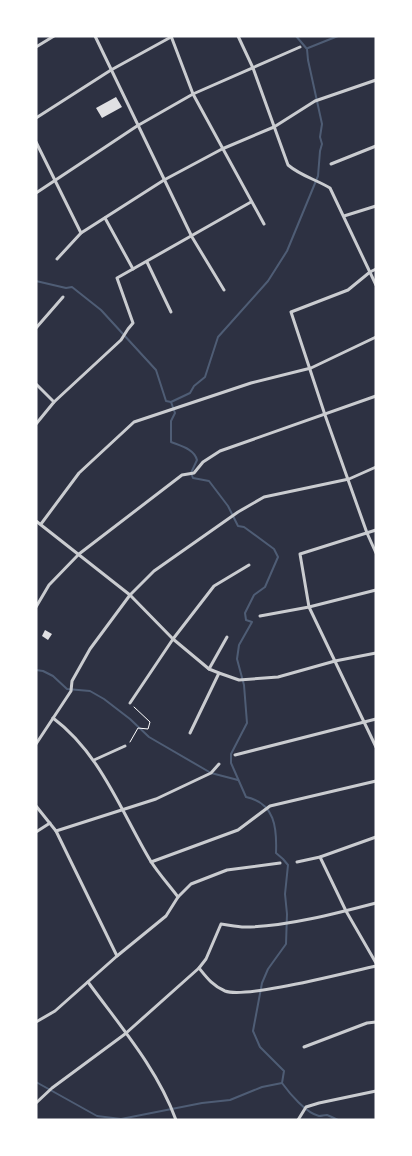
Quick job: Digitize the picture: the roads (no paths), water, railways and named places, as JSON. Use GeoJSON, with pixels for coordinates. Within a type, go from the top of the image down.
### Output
{"type":"FeatureCollection","features":[{"type":"Feature","properties":{"kind":"street"},"geometry":{"type":"LineString","coordinates":[[36,48],[54,36]]}},
{"type":"Feature","properties":{"kind":"street"},"geometry":{"type":"LineString","coordinates":[[95,36],[192,237],[224,290]]}},
{"type":"Feature","properties":{"kind":"street"},"geometry":{"type":"LineString","coordinates":[[36,118],[111,70],[171,36],[193,94],[264,224]]}},
{"type":"Feature","properties":{"kind":"street"},"geometry":{"type":"LineString","coordinates":[[238,36],[253,68],[288,165],[298,174],[319,181],[330,188],[376,285]]}},
{"type":"Feature","properties":{"kind":"street"},"geometry":{"type":"LineString","coordinates":[[36,194],[137,126],[193,94],[300,48]]}},
{"type":"Feature","properties":{"kind":"street"},"geometry":{"type":"LineString","coordinates":[[57,259],[81,233],[164,180],[222,149],[274,127],[317,100],[376,80]]}},
{"type":"Feature","properties":{"kind":"street"},"geometry":{"type":"LineString","coordinates":[[36,142],[56,179],[81,233]]}},
{"type":"Feature","properties":{"kind":"street"},"geometry":{"type":"LineString","coordinates":[[331,164],[376,146]]}},
{"type":"Feature","properties":{"kind":"street"},"geometry":{"type":"LineString","coordinates":[[36,424],[54,402],[121,340],[133,323],[116,278],[192,237],[251,202]]}},
{"type":"Feature","properties":{"kind":"street"},"geometry":{"type":"LineString","coordinates":[[344,216],[376,206]]}},
{"type":"Feature","properties":{"kind":"street"},"geometry":{"type":"LineString","coordinates":[[105,218],[133,269]]}},
{"type":"Feature","properties":{"kind":"street"},"geometry":{"type":"LineString","coordinates":[[146,262],[171,312]]}},
{"type":"Feature","properties":{"kind":"street"},"geometry":{"type":"LineString","coordinates":[[376,270],[370,272],[348,290],[291,312],[325,415],[367,533],[376,553]]}},
{"type":"Feature","properties":{"kind":"street"},"geometry":{"type":"LineString","coordinates":[[36,328],[63,297]]}},
{"type":"Feature","properties":{"kind":"street"},"geometry":{"type":"LineString","coordinates":[[40,524],[79,473],[134,422],[250,383],[311,368],[376,337]]}},
{"type":"Feature","properties":{"kind":"street"},"geometry":{"type":"LineString","coordinates":[[36,384],[54,402]]}},
{"type":"Feature","properties":{"kind":"street"},"geometry":{"type":"LineString","coordinates":[[36,607],[49,585],[79,554],[182,475],[194,473],[203,462],[220,451],[376,396]]}},
{"type":"Feature","properties":{"kind":"street"},"geometry":{"type":"LineString","coordinates":[[36,744],[71,691],[72,681],[90,649],[130,595],[154,571],[238,512],[264,497],[348,479],[376,467]]}},
{"type":"Feature","properties":{"kind":"street"},"geometry":{"type":"LineString","coordinates":[[36,521],[130,595],[173,639],[209,669],[219,673],[240,680],[278,677],[335,661],[376,653]]}},
{"type":"Feature","properties":{"kind":"street"},"geometry":{"type":"LineString","coordinates":[[376,530],[300,554],[309,607],[376,747]]}},
{"type":"Feature","properties":{"kind":"street"},"geometry":{"type":"LineString","coordinates":[[130,703],[173,639],[214,586],[249,564]]}},
{"type":"Feature","properties":{"kind":"street"},"geometry":{"type":"LineString","coordinates":[[260,616],[309,607],[376,590]]}},
{"type":"Feature","properties":{"kind":"street"},"geometry":{"type":"LineString","coordinates":[[209,669],[227,638]]}},
{"type":"Feature","properties":{"kind":"street"},"geometry":{"type":"LineString","coordinates":[[190,733],[219,673]]}},
{"type":"Feature","properties":{"kind":"street"},"geometry":{"type":"LineString","coordinates":[[53,718],[65,727],[94,760],[151,862],[178,897]]}},
{"type":"Feature","properties":{"kind":"street"},"geometry":{"type":"LineString","coordinates":[[235,754],[376,719]]}},
{"type":"Feature","properties":{"kind":"street"},"geometry":{"type":"LineString","coordinates":[[94,760],[125,746]]}},
{"type":"Feature","properties":{"kind":"street"},"geometry":{"type":"LineString","coordinates":[[56,831],[156,799],[211,774],[219,764]]}},
{"type":"Feature","properties":{"kind":"street"},"geometry":{"type":"LineString","coordinates":[[151,862],[238,830],[270,806],[376,781]]}},
{"type":"Feature","properties":{"kind":"street"},"geometry":{"type":"LineString","coordinates":[[36,806],[56,831],[117,956]]}},
{"type":"Feature","properties":{"kind":"street"},"geometry":{"type":"LineString","coordinates":[[36,832],[50,824]]}},
{"type":"Feature","properties":{"kind":"street"},"geometry":{"type":"LineString","coordinates":[[297,862],[320,857],[376,837]]}},
{"type":"Feature","properties":{"kind":"street"},"geometry":{"type":"LineString","coordinates":[[320,857],[346,911],[376,962]]}},
{"type":"Feature","properties":{"kind":"street"},"geometry":{"type":"LineString","coordinates":[[36,1022],[55,1011],[166,916],[178,897],[191,884],[227,870],[280,863]]}},
{"type":"Feature","properties":{"kind":"street"},"geometry":{"type":"LineString","coordinates":[[36,1103],[52,1088],[125,1034],[199,968],[206,959],[221,924],[244,927],[283,923],[346,911],[376,903]]}},
{"type":"Feature","properties":{"kind":"street"},"geometry":{"type":"LineString","coordinates":[[199,968],[212,984],[225,991],[236,993],[376,966]]}},
{"type":"Feature","properties":{"kind":"street"},"geometry":{"type":"LineString","coordinates":[[88,982],[156,1075],[171,1105],[176,1120]]}},
{"type":"Feature","properties":{"kind":"street"},"geometry":{"type":"LineString","coordinates":[[304,1046],[376,1022]]}},
{"type":"Feature","properties":{"kind":"street"},"geometry":{"type":"LineString","coordinates":[[298,1120],[306,1107],[376,1091]]}},
{"type":"Feature","properties":{"kind":"waterway"},"geometry":{"type":"LineString","coordinates":[[171,402],[190,393],[194,386],[205,377],[218,337],[268,281],[287,251],[318,176],[322,144],[320,137],[322,124],[307,49],[296,36]]}},
{"type":"Feature","properties":{"kind":"waterway"},"geometry":{"type":"LineString","coordinates":[[308,48],[338,36]]}},
{"type":"Feature","properties":{"kind":"waterway"},"geometry":{"type":"LineString","coordinates":[[36,281],[66,288],[72,287],[101,310],[156,370],[166,401],[171,402]]}},
{"type":"Feature","properties":{"kind":"waterway"},"geometry":{"type":"LineString","coordinates":[[171,402],[175,413],[171,421],[171,442],[187,448],[195,456],[197,460],[191,473],[193,478],[209,481],[228,506],[238,526],[244,527],[274,549],[278,557],[265,587],[254,595],[245,613],[246,620],[252,622],[239,645],[237,659],[244,685],[247,723],[231,754],[231,763],[246,797],[256,800],[263,805],[272,818],[275,826],[276,853],[288,865],[285,894],[287,914],[286,944],[268,969],[262,983],[253,1031],[260,1047],[284,1071],[282,1083]]}},
{"type":"Feature","properties":{"kind":"waterway"},"geometry":{"type":"LineString","coordinates":[[36,670],[53,676],[67,689],[90,691],[130,719],[149,737],[211,773],[238,780]]}},
{"type":"Feature","properties":{"kind":"waterway"},"geometry":{"type":"LineString","coordinates":[[36,1082],[97,1116],[121,1119],[202,1103],[230,1100],[262,1087],[282,1083]]}},
{"type":"Feature","properties":{"kind":"waterway"},"geometry":{"type":"LineString","coordinates":[[282,1083],[309,1111],[319,1116],[327,1115],[338,1120]]}}]}
